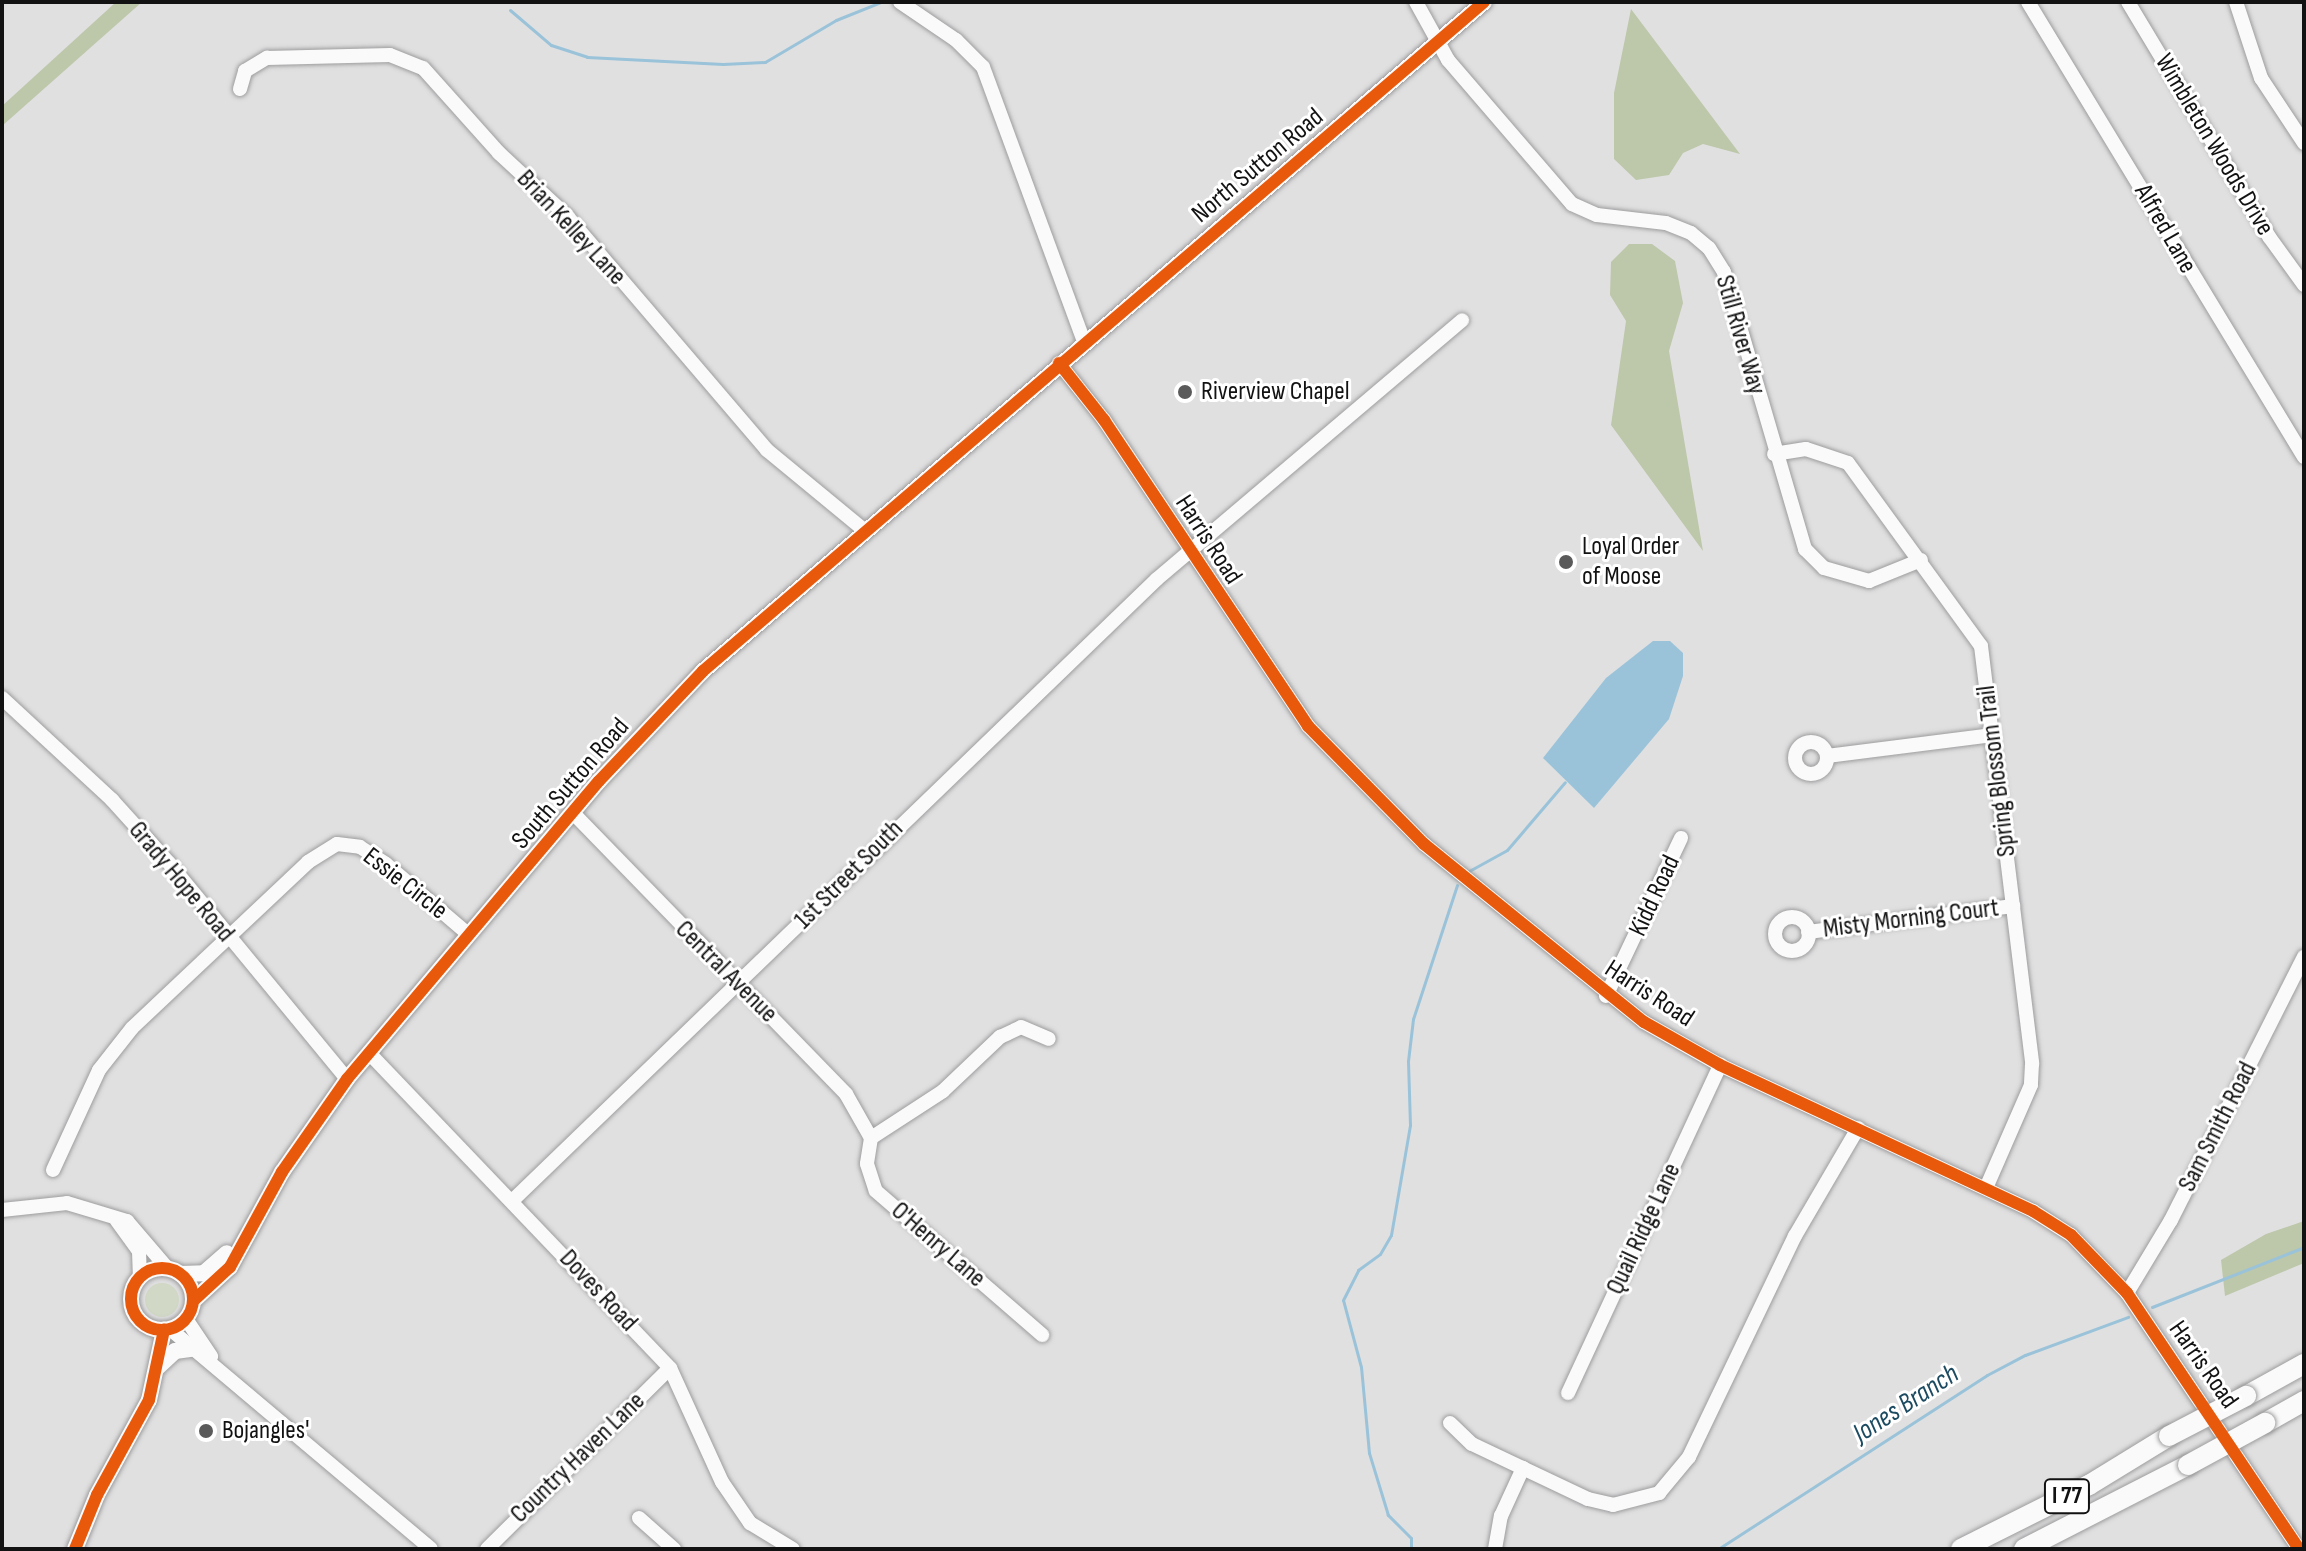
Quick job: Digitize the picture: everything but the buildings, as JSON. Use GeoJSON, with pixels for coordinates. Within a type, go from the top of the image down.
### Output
{"type":"FeatureCollection","features":[{"type":"Feature","properties":{"kind":"highway","name":"I 77"},"geometry":{"type":"LineString","coordinates":[[1961,1549],[2089,1485],[2169,1436],[2304,1364]]}},
{"type":"Feature","properties":{"kind":"highway","name":"I 77"},"geometry":{"type":"LineString","coordinates":[[2024,1549],[2304,1401]]}},
{"type":"Feature","properties":{"kind":"main road","name":"North Sutton Road"},"geometry":{"type":"LineString","coordinates":[[1059,363],[1484,2]]}},
{"type":"Feature","properties":{"kind":"main road","name":"South Sutton Road"},"geometry":{"type":"LineString","coordinates":[[193,1301],[230,1267],[236,1249],[347,1079],[572,812],[703,671],[863,529],[1059,363]]}},
{"type":"Feature","properties":{"kind":"main road","name":"South Sutton Road"},"geometry":{"type":"LineString","coordinates":[[174,1272],[204,1273],[236,1249]]}},
{"type":"Feature","properties":{"kind":"main road"},"geometry":{"type":"LineString","coordinates":[[143,1406],[148,1347],[144,1324],[131,1296],[140,1278],[174,1272],[193,1301],[186,1319],[167,1330],[144,1324]]}},
{"type":"Feature","properties":{"kind":"main road"},"geometry":{"type":"LineString","coordinates":[[75,1549],[143,1406],[167,1330]]}},
{"type":"Feature","properties":{"kind":"main road"},"geometry":{"type":"LineString","coordinates":[[157,1368],[175,1351],[192,1349]]}},
{"type":"Feature","properties":{"kind":"street"},"geometry":{"type":"LineString","coordinates":[[900,2],[956,40],[983,67],[1084,342]]}},
{"type":"Feature","properties":{"kind":"street","name":"Still River Way"},"geometry":{"type":"LineString","coordinates":[[1416,2],[1436,44],[1572,204],[1597,215],[1666,223],[1691,233],[1709,248],[1724,272],[1795,530],[1805,549],[1824,568],[1869,581],[1921,560]]}},
{"type":"Feature","properties":{"kind":"street","name":"Alfred Lane"},"geometry":{"type":"LineString","coordinates":[[2028,2],[2304,457]]}},
{"type":"Feature","properties":{"kind":"street","name":"Wimbleton Woods Drive"},"geometry":{"type":"LineString","coordinates":[[2128,2],[2270,238],[2304,285]]}},
{"type":"Feature","properties":{"kind":"street"},"geometry":{"type":"LineString","coordinates":[[2236,2],[2261,78],[2304,143]]}},
{"type":"Feature","properties":{"kind":"street","name":"Brian Kelley Lane"},"geometry":{"type":"LineString","coordinates":[[240,89],[245,71],[267,58],[390,55],[423,68],[499,153],[568,217],[767,450],[863,529]]}},
{"type":"Feature","properties":{"kind":"street","name":"1st Street South"},"geometry":{"type":"LineString","coordinates":[[512,1201],[1014,712],[1190,552],[1462,320]]}},
{"type":"Feature","properties":{"kind":"street","name":"Harris Road"},"geometry":{"type":"LineString","coordinates":[[1059,363],[1104,420],[1308,726],[1337,759],[1452,870],[1606,996],[1720,1065],[1986,1188],[2071,1235],[2127,1293],[2299,1549]]}},
{"type":"Feature","properties":{"kind":"street","name":"Spring Blossom Trail"},"geometry":{"type":"LineString","coordinates":[[1774,454],[1806,449],[1848,463],[1981,646],[2031,1085],[1986,1188]]}},
{"type":"Feature","properties":{"kind":"street","name":"Grady Hope Road"},"geometry":{"type":"LineString","coordinates":[[2,698],[112,800],[347,1079]]}},
{"type":"Feature","properties":{"kind":"street"},"geometry":{"type":"LineString","coordinates":[[1827,756],[1993,735]]}},
{"type":"Feature","properties":{"kind":"street","name":"Central Avenue"},"geometry":{"type":"LineString","coordinates":[[572,812],[846,1094],[864,1118],[871,1138]]}},
{"type":"Feature","properties":{"kind":"street","name":"Kidd Road"},"geometry":{"type":"LineString","coordinates":[[1606,996],[1681,838]]}},
{"type":"Feature","properties":{"kind":"street","name":"Essie Circle"},"geometry":{"type":"LineString","coordinates":[[231,940],[308,862],[337,844],[360,847],[386,864],[469,935]]}},
{"type":"Feature","properties":{"kind":"street","name":"Misty Morning Court"},"geometry":{"type":"LineString","coordinates":[[1808,932],[2013,906]]}},
{"type":"Feature","properties":{"kind":"street"},"geometry":{"type":"LineString","coordinates":[[53,1170],[99,1070],[168,989],[231,940]]}},
{"type":"Feature","properties":{"kind":"street","name":"Sam Smith Road"},"geometry":{"type":"LineString","coordinates":[[2127,1293],[2171,1220],[2304,957]]}},
{"type":"Feature","properties":{"kind":"street"},"geometry":{"type":"LineString","coordinates":[[871,1138],[902,1122],[943,1091],[1000,1037],[1021,1027],[1049,1039]]}},
{"type":"Feature","properties":{"kind":"street","name":"Doves Road"},"geometry":{"type":"LineString","coordinates":[[369,1053],[670,1368],[722,1482],[750,1523],[793,1549]]}},
{"type":"Feature","properties":{"kind":"street","name":"Quail Ridge Lane"},"geometry":{"type":"LineString","coordinates":[[1568,1393],[1720,1065]]}},
{"type":"Feature","properties":{"kind":"street"},"geometry":{"type":"LineString","coordinates":[[1450,1423],[1472,1444],[1588,1499],[1613,1505],[1659,1493],[1678,1476],[1795,1236],[1858,1128]]}},
{"type":"Feature","properties":{"kind":"street","name":"O'Henry Lane"},"geometry":{"type":"LineString","coordinates":[[871,1138],[867,1164],[876,1191],[1042,1335]]}},
{"type":"Feature","properties":{"kind":"street"},"geometry":{"type":"LineString","coordinates":[[2,1210],[67,1203],[117,1221],[127,1221],[174,1272]]}},
{"type":"Feature","properties":{"kind":"street"},"geometry":{"type":"LineString","coordinates":[[117,1221],[139,1251],[140,1278]]}},
{"type":"Feature","properties":{"kind":"street"},"geometry":{"type":"LineString","coordinates":[[186,1319],[216,1366]]}},
{"type":"Feature","properties":{"kind":"street"},"geometry":{"type":"LineString","coordinates":[[167,1330],[216,1366],[431,1549]]}},
{"type":"Feature","properties":{"kind":"street","name":"Country Haven Lane"},"geometry":{"type":"LineString","coordinates":[[487,1549],[670,1368]]}},
{"type":"Feature","properties":{"kind":"street"},"geometry":{"type":"LineString","coordinates":[[1495,1549],[1501,1516],[1523,1468]]}},
{"type":"Feature","properties":{"kind":"street"},"geometry":{"type":"LineString","coordinates":[[639,1518],[674,1549]]}},
{"type":"Feature","properties":{"kind":"green space"},"geometry":{"type":"Polygon","coordinates":[[[116,2],[142,2],[2,126],[2,106],[116,2]]]}},
{"type":"Feature","properties":{"kind":"green space"},"geometry":{"type":"Polygon","coordinates":[[[1631,9],[1740,154],[1703,144],[1683,153],[1669,175],[1636,180],[1614,159],[1614,93],[1631,9]]]}},
{"type":"Feature","properties":{"kind":"green space"},"geometry":{"type":"Polygon","coordinates":[[[1629,244],[1652,244],[1675,261],[1683,303],[1669,351],[1703,551],[1611,425],[1626,321],[1610,295],[1611,262],[1629,244]]]}},
{"type":"Feature","properties":{"kind":"green space"},"geometry":{"type":"Polygon","coordinates":[[[2304,1221],[2304,1263],[2225,1296],[2221,1260],[2266,1234],[2304,1221]]]}},
{"type":"Feature","properties":{"kind":"green space"},"geometry":{"type":"Polygon","coordinates":[[[162,1283],[174,1288],[179,1300],[174,1312],[162,1317],[150,1312],[145,1300],[150,1288],[162,1283]]]}},
{"type":"Feature","properties":{"kind":"water"},"geometry":{"type":"Polygon","coordinates":[[[1653,641],[1670,641],[1683,653],[1683,676],[1669,719],[1594,808],[1543,758],[1606,678],[1653,641]]]}},
{"type":"Feature","properties":{"kind":"waterway"},"geometry":{"type":"LineString","coordinates":[[510,10],[551,45],[587,57],[723,64],[765,62],[836,20],[881,2]]}},
{"type":"Feature","properties":{"kind":"waterway"},"geometry":{"type":"LineString","coordinates":[[1469,871],[1507,850],[1565,782]]}},
{"type":"Feature","properties":{"kind":"waterway"},"geometry":{"type":"LineString","coordinates":[[1411,1549],[1411,1538],[1388,1515],[1369,1453],[1361,1367],[1343,1300],[1358,1270],[1380,1254],[1391,1235],[1410,1125],[1408,1061],[1413,1019],[1457,885]]}},
{"type":"Feature","properties":{"kind":"waterway","name":"Jones Branch"},"geometry":{"type":"LineString","coordinates":[[2152,1307],[2304,1247]]}},
{"type":"Feature","properties":{"kind":"waterway","name":"Jones Branch"},"geometry":{"type":"LineString","coordinates":[[1718,1549],[1987,1375],[2025,1355],[2128,1317]]}},
{"type":"Feature","properties":{"kind":"cycle path"},"geometry":{"type":"LineString","coordinates":[[193,1301],[230,1267],[282,1172],[347,1079],[599,781],[703,671],[1484,2]]}},
{"type":"Feature","properties":{"kind":"cycle path"},"geometry":{"type":"LineString","coordinates":[[1059,363],[1104,420],[1308,726],[1424,844],[1644,1022],[1720,1065],[2033,1211],[2071,1235],[2127,1293],[2299,1549]]}},
{"type":"Feature","properties":{"kind":"cycle path"},"geometry":{"type":"LineString","coordinates":[[162,1268],[184,1277],[193,1299],[184,1321],[162,1330],[140,1321],[131,1299],[140,1277],[162,1268]]}},
{"type":"Feature","properties":{"kind":"cycle path"},"geometry":{"type":"LineString","coordinates":[[75,1549],[97,1495],[149,1400],[164,1330]]}},
{"type":"Feature","properties":{"kind":"place","name":"Riverview Chapel"},"geometry":{"type":"Point","coordinates":[1185,392]}},
{"type":"Feature","properties":{"kind":"place","name":"Loyal Order of Moose"},"geometry":{"type":"Point","coordinates":[1566,562]}},
{"type":"Feature","properties":{"kind":"place","name":"Bojangles'"},"geometry":{"type":"Point","coordinates":[206,1431]}}]}
